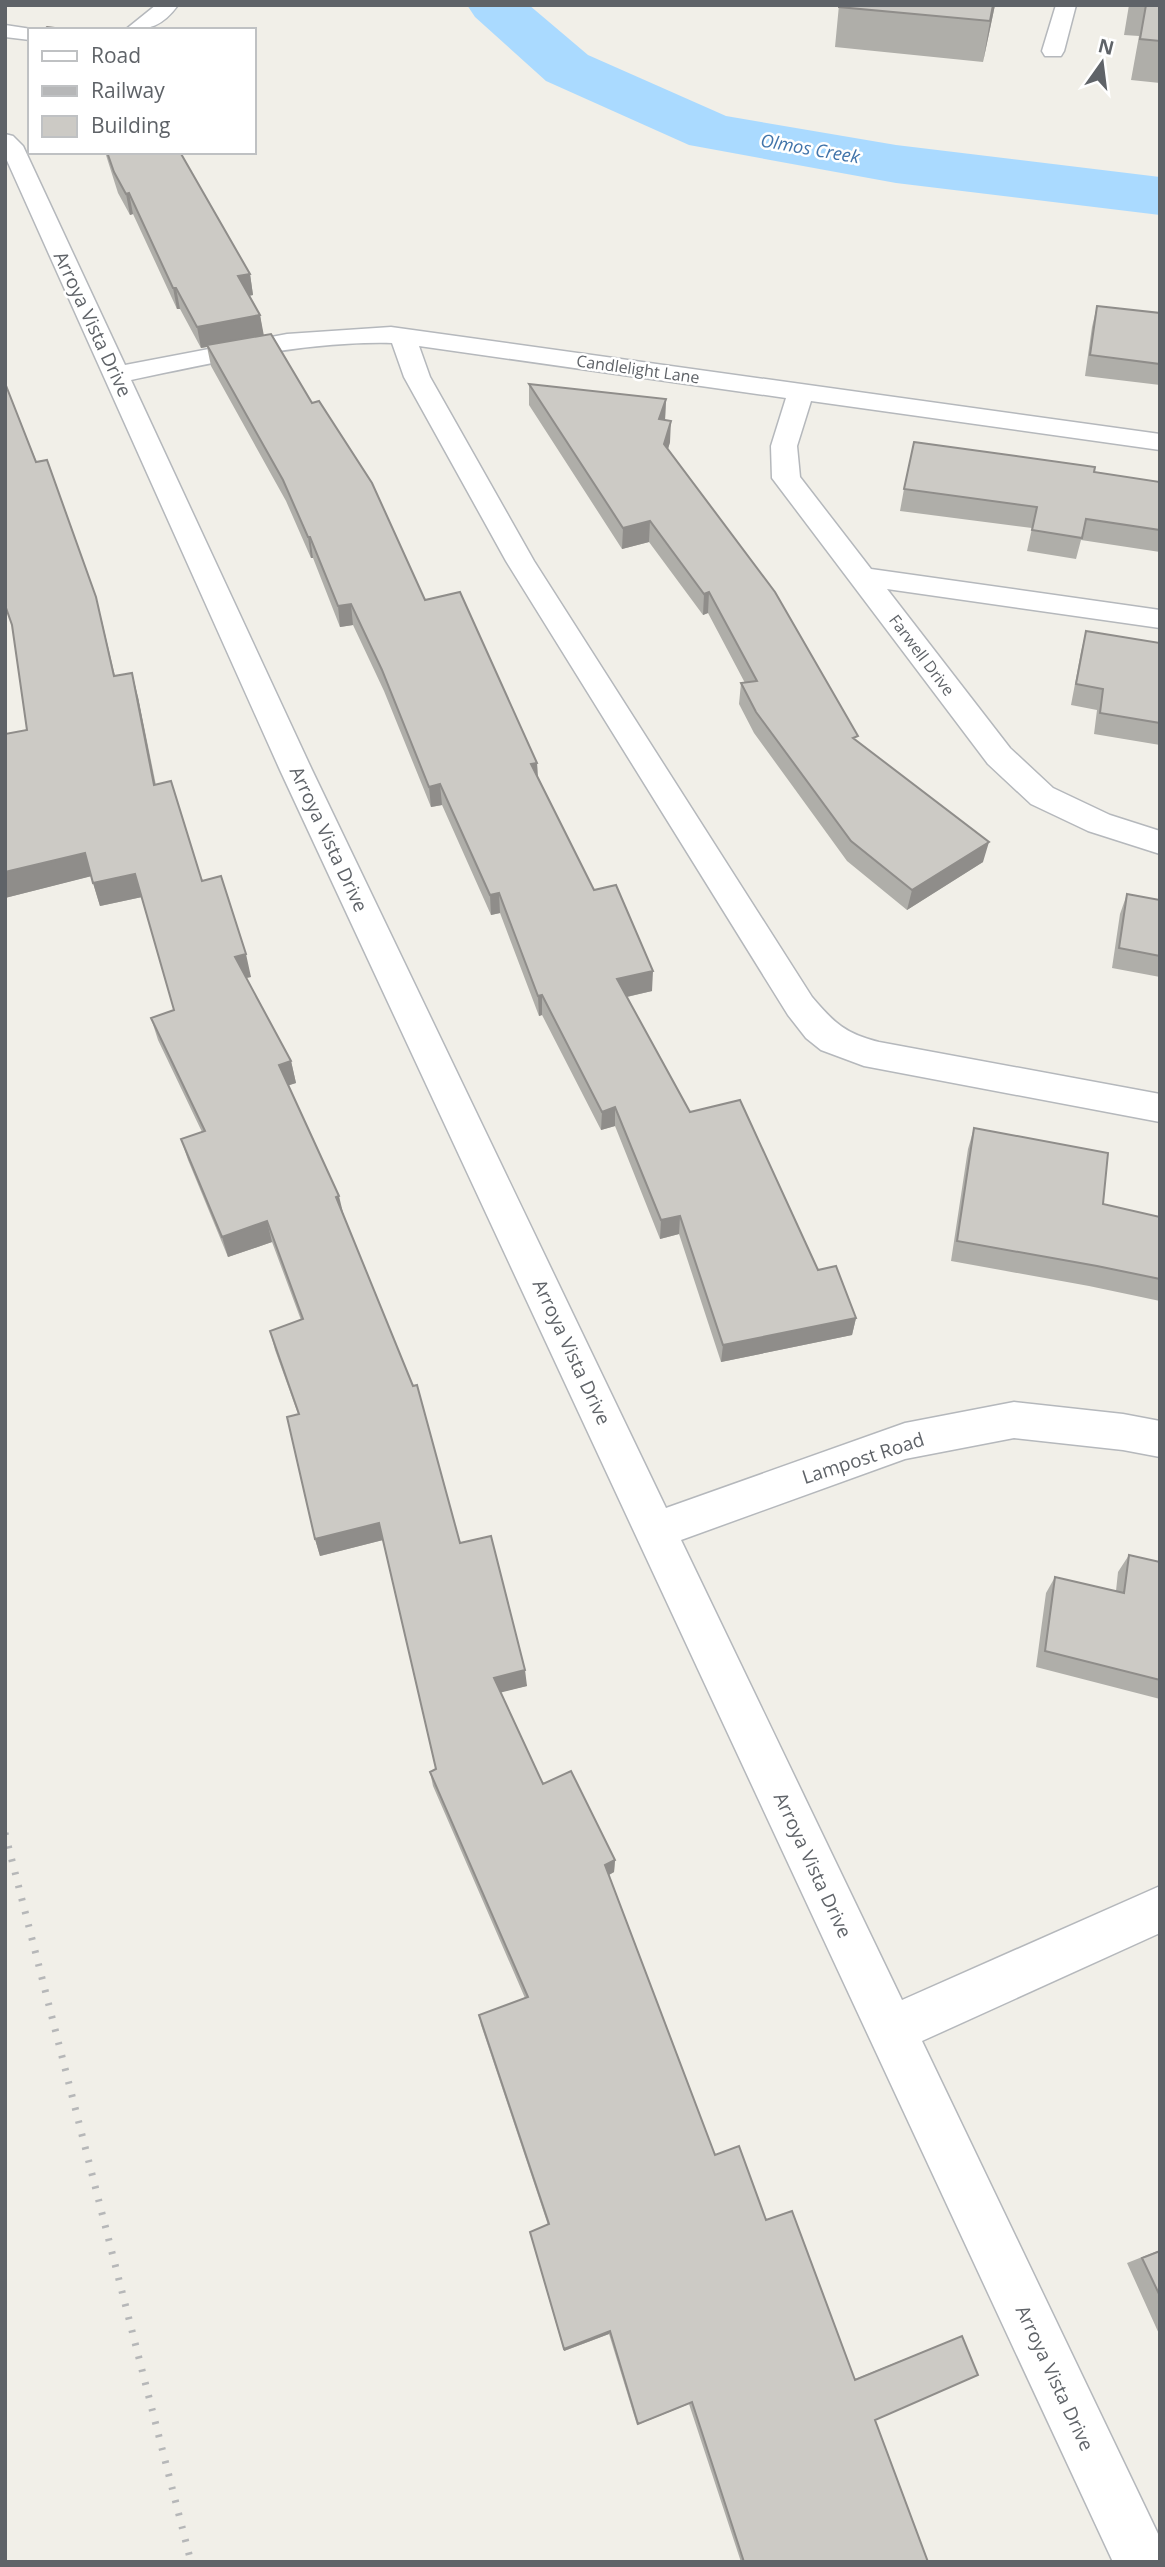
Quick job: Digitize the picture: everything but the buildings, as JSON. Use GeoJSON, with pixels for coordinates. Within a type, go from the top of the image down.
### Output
{"type":"FeatureCollection","features":[{"type":"Feature","properties":{"kind":"street"},"geometry":{"type":"LineString","coordinates":[[138,28],[157,17],[168,5]]}},
{"type":"Feature","properties":{"kind":"street"},"geometry":{"type":"LineString","coordinates":[[1054,51],[1066,5]]}},
{"type":"Feature","properties":{"kind":"street"},"geometry":{"type":"LineString","coordinates":[[5,31],[28,34]]}},
{"type":"Feature","properties":{"kind":"street","name":"Arroya Vista Drive"},"geometry":{"type":"LineString","coordinates":[[5,141],[12,146],[296,770],[1142,2562]]}},
{"type":"Feature","properties":{"kind":"street","name":"Candlelight Lane"},"geometry":{"type":"LineString","coordinates":[[116,375],[290,340],[351,334],[402,336],[1160,442]]}},
{"type":"Feature","properties":{"kind":"street"},"geometry":{"type":"LineString","coordinates":[[402,336],[417,377],[520,561],[819,1031],[836,1045],[879,1056],[1160,1108]]}},
{"type":"Feature","properties":{"kind":"street","name":"Farwell Drive"},"geometry":{"type":"LineString","coordinates":[[801,391],[783,446],[786,478],[999,756],[1042,796],[1098,823],[1160,843]]}},
{"type":"Feature","properties":{"kind":"street"},"geometry":{"type":"LineString","coordinates":[[863,577],[1160,619]]}},
{"type":"Feature","properties":{"kind":"street","name":"Lampost Road"},"geometry":{"type":"LineString","coordinates":[[656,1530],[905,1441],[1014,1420],[1123,1432],[1160,1439]]}},
{"type":"Feature","properties":{"kind":"street"},"geometry":{"type":"LineString","coordinates":[[891,2030],[1160,1909]]}},
{"type":"Feature","properties":{"kind":"waterway","name":"Olmos Creek"},"geometry":{"type":"LineString","coordinates":[[495,5],[567,68],[711,132],[896,164],[1160,196]]}},
{"type":"Feature","properties":{"kind":"railway"},"geometry":{"type":"LineString","coordinates":[[5,1833],[191,2562]]}}]}
